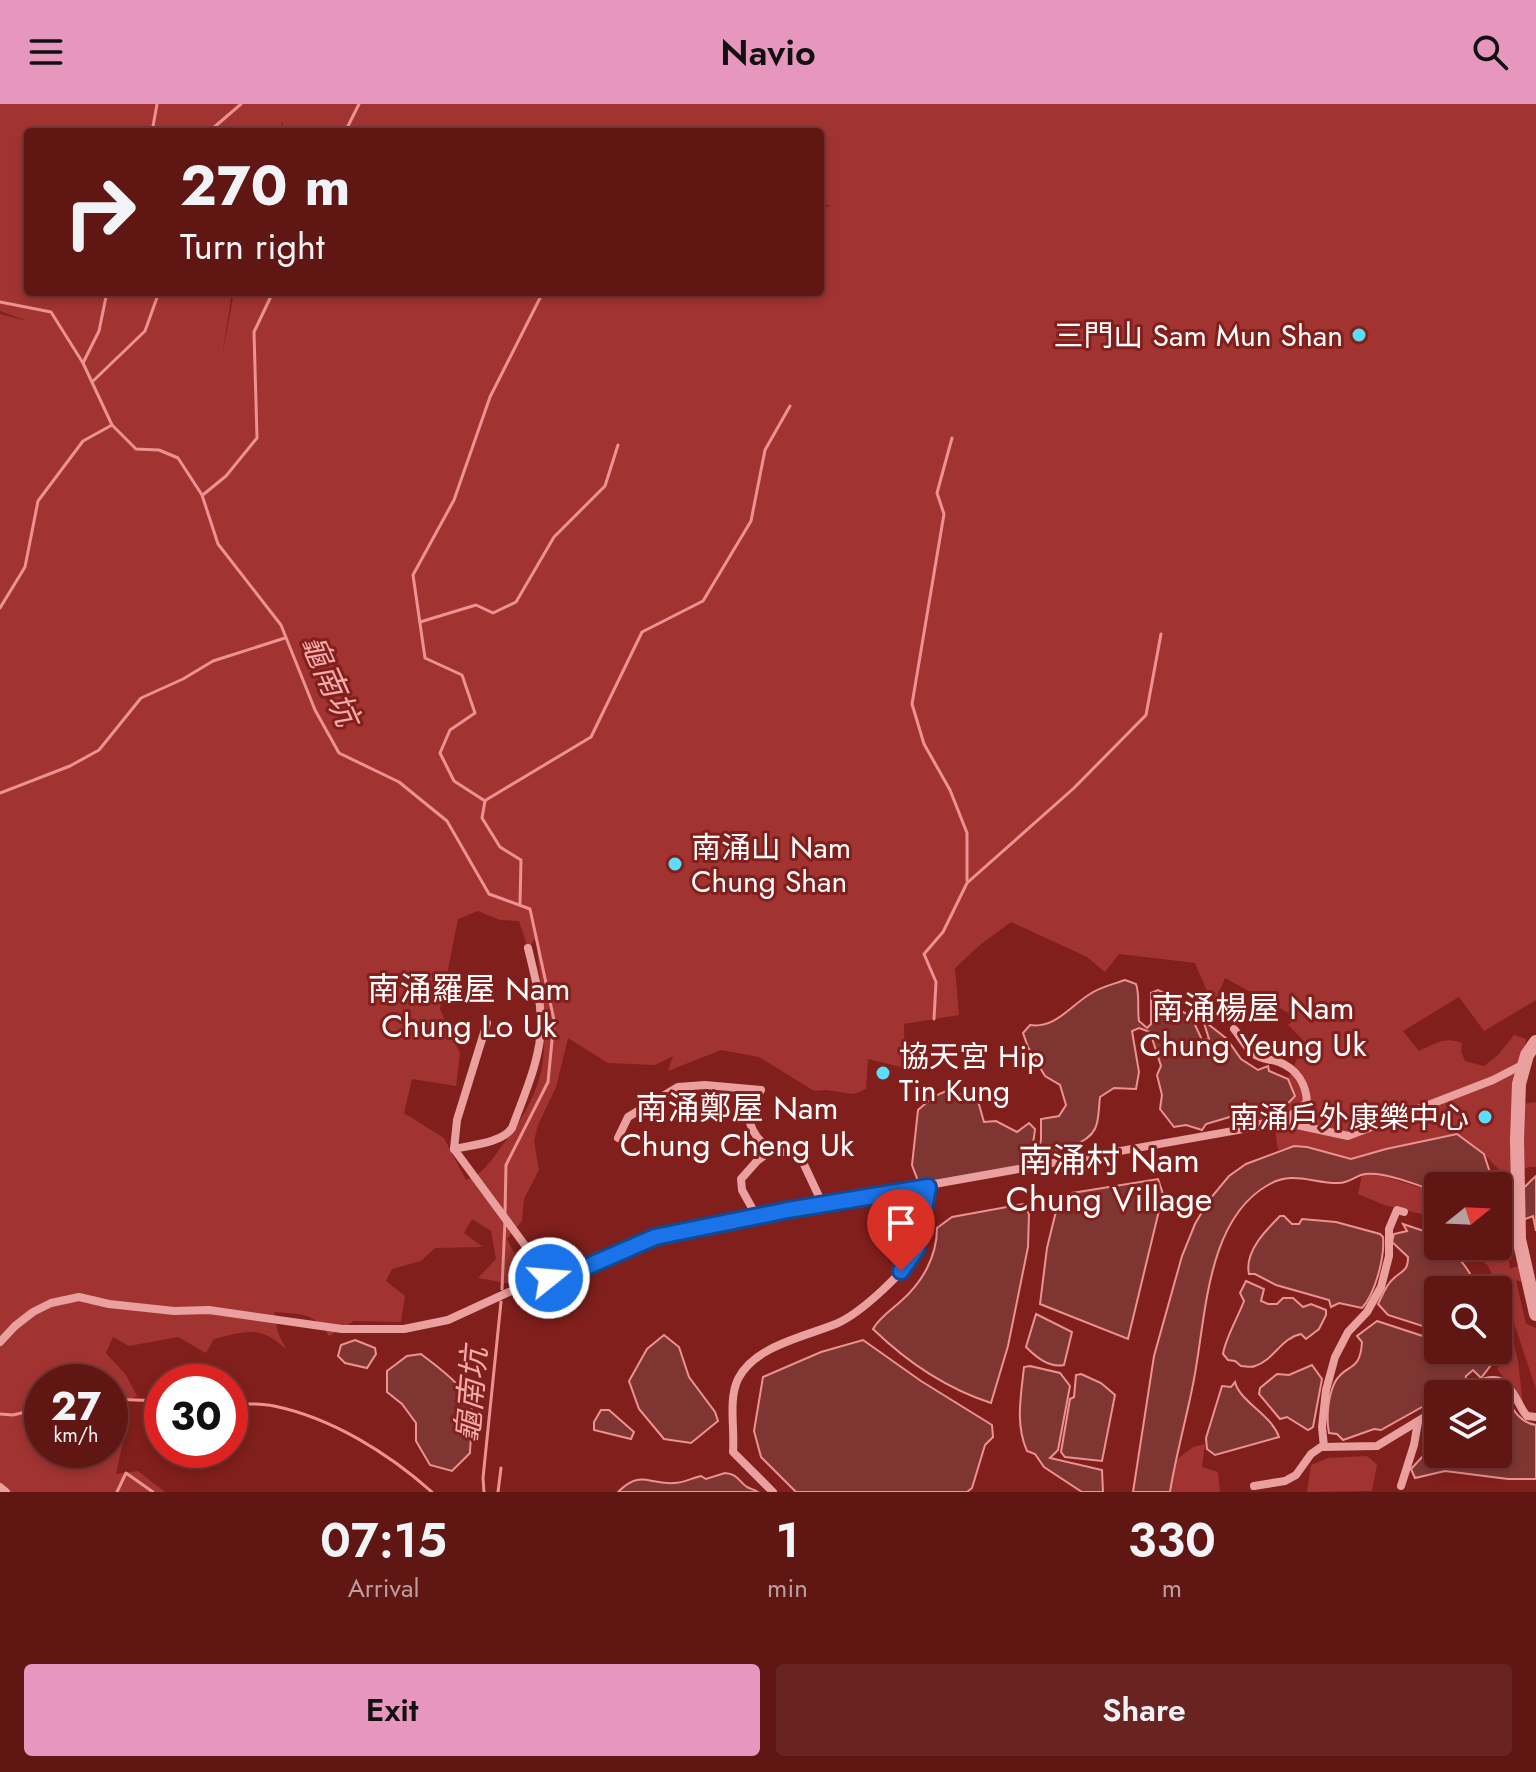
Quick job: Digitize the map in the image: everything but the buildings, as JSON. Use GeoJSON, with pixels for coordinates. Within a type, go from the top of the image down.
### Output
{"type":"FeatureCollection","features":[{"type":"Feature","properties":{"kind":"street"},"geometry":{"type":"LineString","coordinates":[[454,1149],[508,1134],[533,1071],[541,1026],[537,983],[528,948]]}},
{"type":"Feature","properties":{"kind":"street"},"geometry":{"type":"LineString","coordinates":[[487,1023],[457,1120],[454,1149],[549,1278]]}},
{"type":"Feature","properties":{"kind":"street"},"geometry":{"type":"LineString","coordinates":[[1234,1029],[1254,1054],[1277,1061],[1294,1071],[1306,1086],[1307,1102],[1283,1122]]}},
{"type":"Feature","properties":{"kind":"street"},"geometry":{"type":"LineString","coordinates":[[1536,1042],[1524,1064],[1519,1084],[1518,1179],[1519,1239],[1536,1314]]}},
{"type":"Feature","properties":{"kind":"street"},"geometry":{"type":"LineString","coordinates":[[0,1342],[33,1312],[51,1303],[79,1297],[122,1306],[174,1311],[209,1310],[342,1329],[404,1329],[448,1320],[509,1292],[584,1268],[655,1237],[1283,1122],[1348,1136],[1493,1080],[1524,1064]]}},
{"type":"Feature","properties":{"kind":"street"},"geometry":{"type":"LineString","coordinates":[[618,1138],[628,1117],[678,1087],[705,1085],[761,1090],[747,1112],[751,1130],[768,1149],[800,1156],[823,1205]]}},
{"type":"Feature","properties":{"kind":"street"},"geometry":{"type":"LineString","coordinates":[[757,1217],[742,1190],[741,1179],[773,1149]]}},
{"type":"Feature","properties":{"kind":"street"},"geometry":{"type":"LineString","coordinates":[[773,1492],[733,1452],[734,1395],[739,1377],[758,1358],[784,1342],[853,1315],[901,1271],[917,1248],[928,1187]]}},
{"type":"Feature","properties":{"kind":"street"},"geometry":{"type":"LineString","coordinates":[[1324,1447],[1322,1427],[1326,1390],[1335,1357],[1348,1332],[1367,1312],[1381,1287],[1389,1256],[1389,1229],[1397,1210],[1404,1212]]}},
{"type":"Feature","properties":{"kind":"street"},"geometry":{"type":"LineString","coordinates":[[1512,1392],[1518,1407],[1527,1416],[1536,1417]]}},
{"type":"Feature","properties":{"kind":"street"},"geometry":{"type":"LineString","coordinates":[[1254,1486],[1285,1481],[1296,1475],[1311,1454],[1324,1447],[1377,1446],[1424,1418]]}},
{"type":"Feature","properties":{"kind":"street"},"geometry":{"type":"LineString","coordinates":[[1401,1486],[1418,1422]]}},
{"type":"Feature","properties":{"kind":"street"},"geometry":{"type":"LineString","coordinates":[[0,1487],[6,1492]]}},
{"type":"Feature","properties":{"kind":"shaded area"},"geometry":{"type":"Polygon","coordinates":[[[0,104],[1536,104],[1536,1000],[1484,1031],[1459,997],[1403,1031],[1419,1051],[1445,1041],[1462,1043],[1465,1061],[1484,1066],[1499,1054],[1514,1035],[1526,1039],[1522,1104],[1536,1102],[1536,1167],[1512,1173],[1501,1172],[1484,1154],[1457,1134],[1351,1159],[1294,1146],[1278,1150],[1273,1119],[1294,1095],[1288,1079],[1305,1042],[1288,1025],[1296,1017],[1225,978],[1207,1021],[1201,1020],[1203,999],[1209,996],[1195,963],[1119,954],[1105,972],[1087,957],[1011,922],[955,968],[959,1015],[904,1024],[905,1068],[868,1059],[866,1089],[854,1094],[814,1091],[759,1057],[721,1050],[668,1071],[673,1056],[655,1065],[608,1063],[568,1038],[556,1087],[534,1141],[539,1170],[524,1199],[522,1221],[507,1239],[515,1255],[532,1260],[526,1277],[512,1284],[478,1278],[496,1259],[491,1231],[472,1219],[464,1233],[483,1247],[435,1248],[421,1261],[392,1269],[386,1281],[405,1296],[401,1322],[354,1321],[329,1336],[312,1318],[274,1312],[278,1333],[286,1349],[268,1336],[252,1332],[214,1339],[206,1353],[178,1337],[129,1346],[113,1337],[106,1353],[116,1364],[24,1364],[24,1468],[117,1468],[116,1474],[138,1471],[165,1492],[0,1492],[0,314],[27,321],[0,311],[0,104]],[[478,911],[458,919],[440,1009],[460,1053],[456,1086],[412,1079],[404,1113],[444,1138],[466,1180],[486,1167],[508,1138],[533,1095],[541,1072],[544,1014],[536,938],[528,948],[519,921],[500,920],[478,911]]]}},
{"type":"Feature","properties":{"kind":"shaded area"},"geometry":{"type":"Polygon","coordinates":[[[1125,980],[1136,984],[1139,1021],[1147,1028],[1151,1024],[1151,993],[1158,990],[1178,1003],[1177,1009],[1191,1016],[1202,1040],[1209,1039],[1203,1020],[1227,1039],[1241,1059],[1258,1070],[1268,1066],[1269,1071],[1288,1079],[1295,1096],[1273,1119],[1238,1124],[1233,1116],[1206,1124],[1202,1130],[1186,1125],[1174,1127],[1160,1109],[1162,1095],[1157,1075],[1161,1066],[1150,1032],[1139,1028],[1132,1031],[1139,1072],[1136,1089],[1114,1088],[1100,1097],[1098,1120],[1090,1136],[1083,1141],[1044,1154],[1038,1151],[1041,1119],[1059,1116],[1066,1105],[1060,1085],[1045,1076],[1023,1033],[1030,1025],[1047,1024],[1094,992],[1125,980]]]}},
{"type":"Feature","properties":{"kind":"shaded area"},"geometry":{"type":"Polygon","coordinates":[[[948,1090],[978,1101],[984,1122],[996,1121],[1017,1132],[1029,1123],[1035,1129],[1031,1151],[1018,1170],[931,1182],[918,1181],[912,1165],[918,1110],[933,1097],[948,1090]]]}},
{"type":"Feature","properties":{"kind":"shaded area"},"geometry":{"type":"Polygon","coordinates":[[[1457,1134],[1484,1154],[1490,1172],[1424,1172],[1424,1187],[1378,1174],[1361,1175],[1339,1183],[1286,1178],[1268,1185],[1248,1201],[1232,1222],[1212,1272],[1170,1492],[1133,1492],[1154,1356],[1182,1256],[1209,1200],[1229,1176],[1246,1164],[1294,1146],[1351,1159],[1457,1134]]]}},
{"type":"Feature","properties":{"kind":"shaded area"},"geometry":{"type":"Polygon","coordinates":[[[1362,1175],[1383,1176],[1424,1189],[1424,1215],[1384,1205],[1358,1194],[1362,1175]]]}},
{"type":"Feature","properties":{"kind":"shaded area"},"geometry":{"type":"Polygon","coordinates":[[[1536,1176],[1536,1231],[1533,1216],[1520,1221],[1512,1220],[1512,1191],[1520,1191],[1536,1176]]]}},
{"type":"Feature","properties":{"kind":"shaded area"},"geometry":{"type":"Polygon","coordinates":[[[1158,1179],[1163,1194],[1128,1339],[1040,1304],[1047,1248],[1060,1195],[1158,1179]]]}},
{"type":"Feature","properties":{"kind":"shaded area"},"geometry":{"type":"Polygon","coordinates":[[[1023,1204],[1029,1214],[1028,1247],[1008,1346],[991,1403],[958,1390],[928,1373],[873,1329],[921,1278],[931,1259],[937,1228],[952,1217],[1023,1204]]]}},
{"type":"Feature","properties":{"kind":"shaded area"},"geometry":{"type":"Polygon","coordinates":[[[1280,1216],[1292,1224],[1299,1224],[1302,1219],[1336,1222],[1383,1237],[1378,1275],[1362,1308],[1339,1303],[1331,1307],[1329,1300],[1249,1274],[1253,1250],[1280,1216]]]}},
{"type":"Feature","properties":{"kind":"shaded area"},"geometry":{"type":"Polygon","coordinates":[[[1403,1224],[1424,1231],[1424,1260],[1461,1260],[1471,1276],[1424,1276],[1424,1327],[1388,1315],[1378,1304],[1388,1284],[1407,1266],[1408,1257],[1392,1242],[1394,1234],[1407,1231],[1403,1224]]]}},
{"type":"Feature","properties":{"kind":"shaded area"},"geometry":{"type":"Polygon","coordinates":[[[1479,1260],[1509,1260],[1510,1269],[1531,1261],[1535,1286],[1516,1280],[1526,1324],[1536,1328],[1536,1389],[1512,1320],[1512,1276],[1492,1276],[1484,1262],[1479,1260]]]}},
{"type":"Feature","properties":{"kind":"shaded area"},"geometry":{"type":"Polygon","coordinates":[[[1246,1281],[1264,1289],[1261,1301],[1268,1304],[1293,1298],[1303,1307],[1311,1304],[1326,1310],[1319,1329],[1306,1339],[1301,1334],[1294,1336],[1253,1367],[1228,1360],[1223,1354],[1224,1348],[1244,1301],[1240,1293],[1246,1281]]]}},
{"type":"Feature","properties":{"kind":"shaded area"},"geometry":{"type":"Polygon","coordinates":[[[1036,1314],[1072,1332],[1064,1365],[1048,1363],[1026,1347],[1036,1314]]]}},
{"type":"Feature","properties":{"kind":"shaded area"},"geometry":{"type":"Polygon","coordinates":[[[1377,1321],[1424,1336],[1424,1364],[1492,1364],[1481,1378],[1473,1370],[1465,1380],[1424,1380],[1424,1406],[1381,1430],[1374,1429],[1343,1440],[1337,1434],[1329,1433],[1328,1414],[1335,1382],[1355,1363],[1361,1352],[1362,1342],[1357,1336],[1377,1321]]]}},
{"type":"Feature","properties":{"kind":"shaded area"},"geometry":{"type":"Polygon","coordinates":[[[664,1335],[679,1347],[689,1377],[715,1412],[718,1421],[691,1443],[664,1439],[639,1409],[629,1381],[647,1349],[664,1335]]]}},
{"type":"Feature","properties":{"kind":"shaded area"},"geometry":{"type":"Polygon","coordinates":[[[1512,1337],[1523,1404],[1512,1389],[1512,1380],[1505,1380],[1497,1369],[1500,1364],[1512,1364],[1512,1337]]]}},
{"type":"Feature","properties":{"kind":"shaded area"},"geometry":{"type":"Polygon","coordinates":[[[355,1340],[375,1348],[376,1354],[367,1368],[345,1363],[338,1356],[341,1345],[355,1340]]]}},
{"type":"Feature","properties":{"kind":"shaded area"},"geometry":{"type":"Polygon","coordinates":[[[863,1340],[992,1425],[993,1437],[985,1445],[972,1488],[967,1492],[796,1492],[761,1457],[754,1431],[763,1377],[821,1352],[863,1340]]]}},
{"type":"Feature","properties":{"kind":"shaded area"},"geometry":{"type":"Polygon","coordinates":[[[421,1354],[453,1380],[471,1406],[470,1453],[452,1471],[430,1465],[416,1441],[416,1423],[402,1404],[387,1392],[387,1371],[407,1356],[421,1354]]]}},
{"type":"Feature","properties":{"kind":"shaded area"},"geometry":{"type":"Polygon","coordinates":[[[1312,1365],[1322,1379],[1313,1427],[1308,1430],[1287,1417],[1280,1419],[1259,1394],[1260,1388],[1277,1374],[1289,1375],[1312,1365]]]}},
{"type":"Feature","properties":{"kind":"shaded area"},"geometry":{"type":"Polygon","coordinates":[[[1024,1367],[1060,1373],[1070,1386],[1058,1450],[1050,1458],[1102,1470],[1103,1492],[1082,1492],[1044,1467],[1035,1454],[1027,1451],[1021,1431],[1020,1410],[1024,1367]]]}},
{"type":"Feature","properties":{"kind":"shaded area"},"geometry":{"type":"Polygon","coordinates":[[[1081,1374],[1101,1383],[1115,1395],[1102,1461],[1065,1457],[1061,1452],[1076,1375],[1081,1374]]]}},
{"type":"Feature","properties":{"kind":"shaded area"},"geometry":{"type":"Polygon","coordinates":[[[128,1379],[137,1396],[128,1400],[128,1379]]]}},
{"type":"Feature","properties":{"kind":"shaded area"},"geometry":{"type":"Polygon","coordinates":[[[1235,1382],[1243,1396],[1279,1437],[1215,1455],[1207,1449],[1206,1438],[1222,1386],[1231,1387],[1235,1382]]]}},
{"type":"Feature","properties":{"kind":"shaded area"},"geometry":{"type":"Polygon","coordinates":[[[1512,1407],[1524,1421],[1536,1425],[1536,1479],[1508,1479],[1445,1471],[1415,1478],[1411,1469],[1424,1455],[1424,1468],[1512,1468],[1512,1407]]]}},
{"type":"Feature","properties":{"kind":"shaded area"},"geometry":{"type":"Polygon","coordinates":[[[601,1410],[609,1410],[634,1432],[631,1439],[594,1430],[594,1422],[601,1410]]]}},
{"type":"Feature","properties":{"kind":"shaded area"},"geometry":{"type":"Polygon","coordinates":[[[1205,1444],[1202,1467],[1218,1472],[1220,1492],[1170,1492],[1175,1461],[1193,1447],[1205,1444]]]}},
{"type":"Feature","properties":{"kind":"shaded area"},"geometry":{"type":"Polygon","coordinates":[[[1367,1456],[1377,1465],[1372,1491],[1307,1492],[1311,1465],[1328,1458],[1367,1456]]]}},
{"type":"Feature","properties":{"kind":"shaded area"},"geometry":{"type":"Polygon","coordinates":[[[725,1473],[758,1492],[618,1492],[633,1481],[677,1483],[725,1473]]]}},
{"type":"Feature","properties":{"kind":"waterway"},"geometry":{"type":"LineString","coordinates":[[153,128],[157,104]]}},
{"type":"Feature","properties":{"kind":"waterway"},"geometry":{"type":"LineString","coordinates":[[213,128],[241,104]]}},
{"type":"Feature","properties":{"kind":"waterway"},"geometry":{"type":"LineString","coordinates":[[347,128],[359,104]]}},
{"type":"Feature","properties":{"kind":"waterway"},"geometry":{"type":"LineString","coordinates":[[83,363],[99,331],[106,296]]}},
{"type":"Feature","properties":{"kind":"waterway"},"geometry":{"type":"LineString","coordinates":[[92,382],[145,331],[158,296]]}},
{"type":"Feature","properties":{"kind":"waterway"},"geometry":{"type":"LineString","coordinates":[[204,494],[226,476],[257,438],[254,332],[271,296]]}},
{"type":"Feature","properties":{"kind":"waterway"},"geometry":{"type":"LineString","coordinates":[[520,903],[521,860],[500,847],[482,818],[485,801],[454,781],[440,753],[450,730],[475,713],[462,675],[425,658],[413,575],[454,500],[490,397],[541,296]]}},
{"type":"Feature","properties":{"kind":"waterway","name":"龜南坑"},"geometry":{"type":"LineString","coordinates":[[0,302],[51,312],[83,363],[112,425],[136,449],[159,450],[178,458],[202,495],[218,544],[281,625],[315,710],[339,753],[399,782],[447,821],[489,894],[530,909],[554,1020],[548,1082],[506,1165],[505,1214]]}},
{"type":"Feature","properties":{"kind":"waterway"},"geometry":{"type":"LineString","coordinates":[[486,800],[591,737],[642,632],[703,601],[751,521],[765,450],[790,406]]}},
{"type":"Feature","properties":{"kind":"waterway"},"geometry":{"type":"LineString","coordinates":[[0,608],[25,567],[38,501],[83,441],[112,425]]}},
{"type":"Feature","properties":{"kind":"waterway"},"geometry":{"type":"LineString","coordinates":[[952,438],[937,493],[944,514],[912,704],[924,744],[950,790],[967,833],[967,880]]}},
{"type":"Feature","properties":{"kind":"waterway"},"geometry":{"type":"LineString","coordinates":[[420,622],[476,605],[493,613],[516,602],[554,537],[605,486],[618,445]]}},
{"type":"Feature","properties":{"kind":"waterway"},"geometry":{"type":"LineString","coordinates":[[934,1019],[936,982],[924,954],[943,932],[967,883],[1074,788],[1146,715],[1161,634]]}},
{"type":"Feature","properties":{"kind":"waterway"},"geometry":{"type":"LineString","coordinates":[[0,793],[70,766],[99,750],[141,698],[213,661],[285,638]]}},
{"type":"Feature","properties":{"kind":"waterway","name":"龜南坑"},"geometry":{"type":"LineString","coordinates":[[502,1289],[505,1221]]}},
{"type":"Feature","properties":{"kind":"waterway","name":"龜南坑"},"geometry":{"type":"LineString","coordinates":[[484,1492],[501,1302]]}},
{"type":"Feature","properties":{"kind":"waterway"},"geometry":{"type":"LineString","coordinates":[[128,1400],[144,1400]]}},
{"type":"Feature","properties":{"kind":"waterway"},"geometry":{"type":"LineString","coordinates":[[248,1404],[269,1405],[296,1412],[338,1428],[378,1451],[432,1492]]}},
{"type":"Feature","properties":{"kind":"waterway"},"geometry":{"type":"LineString","coordinates":[[0,1414],[24,1412]]}},
{"type":"Feature","properties":{"kind":"waterway"},"geometry":{"type":"LineString","coordinates":[[498,1492],[501,1468]]}},
{"type":"Feature","properties":{"kind":"waterway"},"geometry":{"type":"LineString","coordinates":[[117,1492],[126,1473],[153,1492]]}},
{"type":"Feature","properties":{"kind":"place","name":"三門山 Sam Mun Shan"},"geometry":{"type":"Point","coordinates":[1359,335]}},
{"type":"Feature","properties":{"kind":"place","name":"南涌山 Nam Chung Shan"},"geometry":{"type":"Point","coordinates":[675,864]}},
{"type":"Feature","properties":{"kind":"place","name":"協天宮 Hip Tin Kung"},"geometry":{"type":"Point","coordinates":[883,1073]}},
{"type":"Feature","properties":{"kind":"place","name":"南涌戶外康樂中心"},"geometry":{"type":"Point","coordinates":[1485,1117]}},
{"type":"Feature","properties":{"kind":"district","name":"南涌羅屋 Nam Chung Lo Uk"},"geometry":{"type":"Point","coordinates":[469,1008]}},
{"type":"Feature","properties":{"kind":"district","name":"南涌楊屋 Nam Chung Yeung Uk"},"geometry":{"type":"Point","coordinates":[1253,1026]}},
{"type":"Feature","properties":{"kind":"district","name":"南涌鄭屋 Nam Chung Cheng Uk"},"geometry":{"type":"Point","coordinates":[737,1126]}},
{"type":"Feature","properties":{"kind":"district","name":"南涌村 Nam Chung Village"},"geometry":{"type":"Point","coordinates":[1109,1180]}},
{"type":"Feature","properties":{"kind":"route"},"geometry":{"type":"LineString","coordinates":[[549,1278],[584,1268],[655,1237],[788,1210],[928,1187],[917,1248],[901,1271]]}}]}
